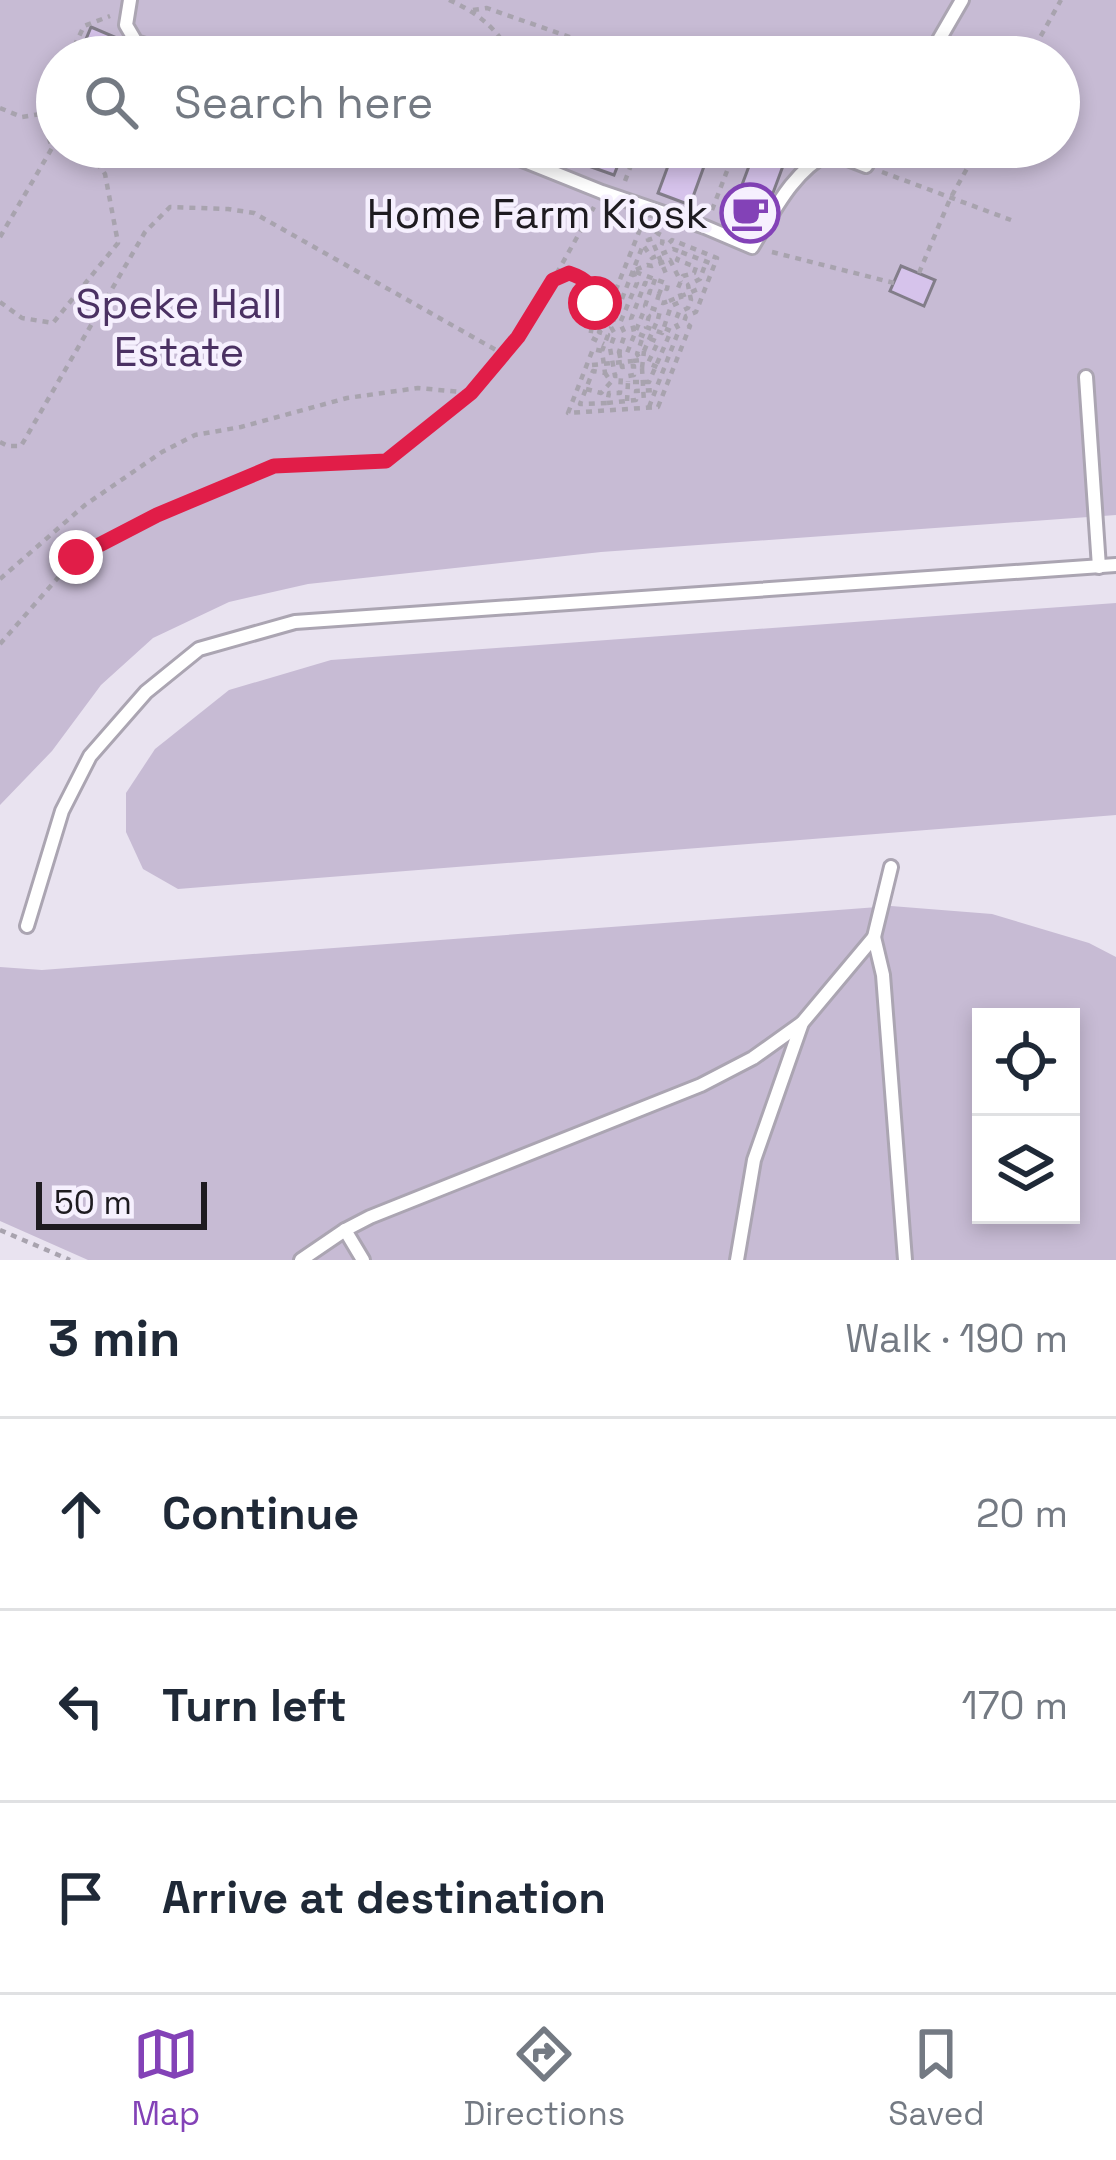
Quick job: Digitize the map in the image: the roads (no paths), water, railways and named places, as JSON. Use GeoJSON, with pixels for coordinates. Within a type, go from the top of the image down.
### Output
{"type":"FeatureCollection","features":[{"type":"Feature","properties":{"kind":"lane"},"geometry":{"type":"LineString","coordinates":[[941,36],[962,0]]}},
{"type":"Feature","properties":{"kind":"lane"},"geometry":{"type":"LineString","coordinates":[[128,5],[126,25],[132,36]]}},
{"type":"Feature","properties":{"kind":"lane"},"geometry":{"type":"LineString","coordinates":[[542,168],[752,247],[805,168]]}},
{"type":"Feature","properties":{"kind":"lane"},"geometry":{"type":"LineString","coordinates":[[1086,376],[1099,567]]}},
{"type":"Feature","properties":{"kind":"lane"},"geometry":{"type":"LineString","coordinates":[[27,926],[62,811],[90,756],[146,692],[199,649],[295,622],[1116,566]]}},
{"type":"Feature","properties":{"kind":"lane"},"geometry":{"type":"LineString","coordinates":[[302,1260],[370,1216],[701,1084],[753,1058],[802,1023],[874,937],[891,867]]}},
{"type":"Feature","properties":{"kind":"lane"},"geometry":{"type":"LineString","coordinates":[[874,937],[884,975],[905,1260]]}},
{"type":"Feature","properties":{"kind":"lane"},"geometry":{"type":"LineString","coordinates":[[736,1260],[754,1160],[802,1023]]}},
{"type":"Feature","properties":{"kind":"lane"},"geometry":{"type":"LineString","coordinates":[[345,1230],[363,1260]]}},
{"type":"Feature","properties":{"kind":"place","name":"Home Farm Kiosk"},"geometry":{"type":"Point","coordinates":[750,213]}},
{"type":"Feature","properties":{"kind":"park label","name":"Speke Hall Estate"},"geometry":{"type":"Point","coordinates":[179,327]}}]}
